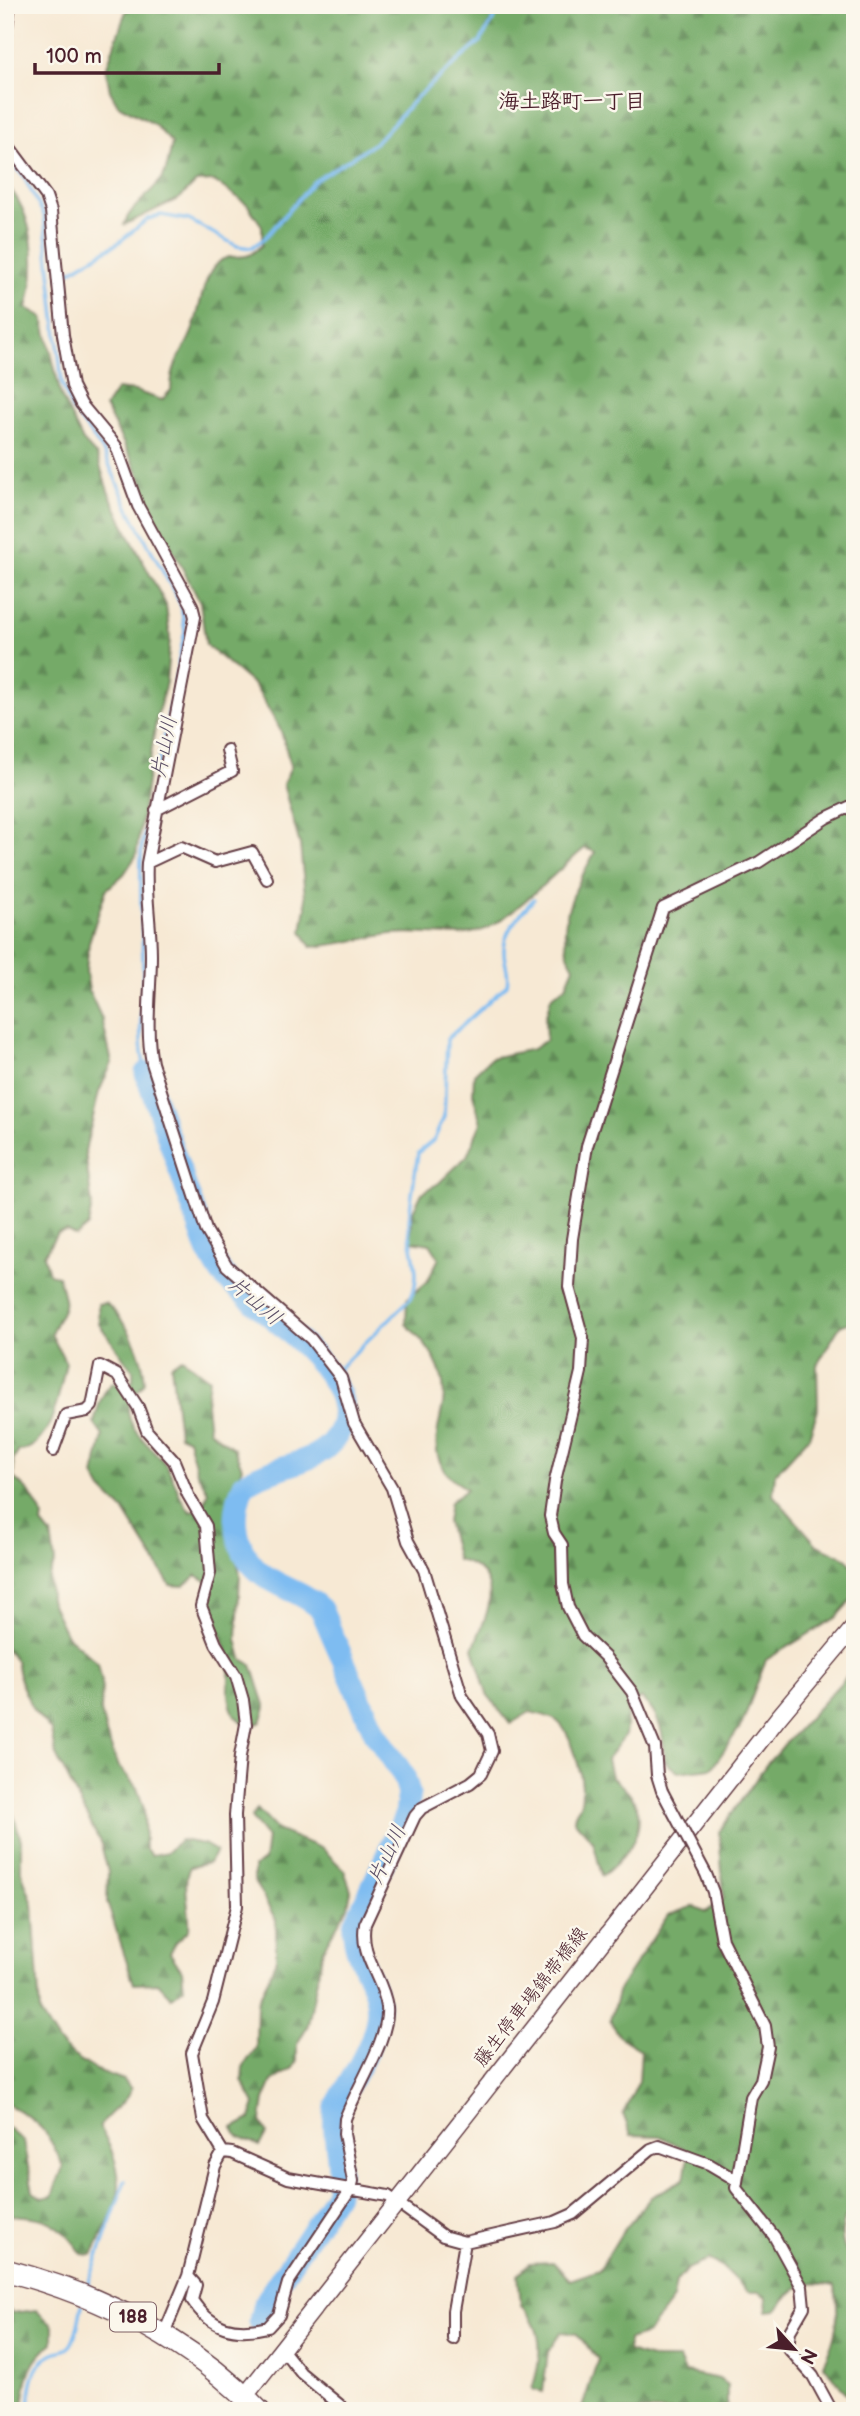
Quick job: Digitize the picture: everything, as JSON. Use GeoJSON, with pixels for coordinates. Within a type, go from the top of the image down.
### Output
{"type":"FeatureCollection","features":[{"type":"Feature","properties":{"kind":"highway","name":"188"},"geometry":{"type":"LineString","coordinates":[[5,2270],[92,2297],[163,2336],[204,2361],[248,2406]]}},
{"type":"Feature","properties":{"kind":"main road","name":"藤生停車場錦帯橋線"},"geometry":{"type":"LineString","coordinates":[[248,2406],[282,2349],[396,2202],[778,1718],[855,1626]]}},
{"type":"Feature","properties":{"kind":"street"},"geometry":{"type":"LineString","coordinates":[[5,42],[10,5]]}},
{"type":"Feature","properties":{"kind":"street"},"geometry":{"type":"LineString","coordinates":[[5,141],[46,196],[51,211],[63,335],[72,386],[81,404],[116,446],[138,506],[192,605],[195,617],[147,863],[145,890],[151,957],[147,1037],[152,1063],[206,1230],[227,1266],[311,1339],[341,1378],[354,1423],[392,1488],[408,1541],[424,1570],[462,1696],[488,1734],[492,1751],[488,1763],[470,1783],[445,1794],[415,1816],[365,1924],[362,1940],[387,2004],[387,2023],[345,2119],[344,2134],[353,2181],[288,2283],[279,2315],[268,2327],[239,2331],[208,2321],[192,2300],[196,2285],[188,2276]]}},
{"type":"Feature","properties":{"kind":"street"},"geometry":{"type":"LineString","coordinates":[[156,810],[232,771],[227,750]]}},
{"type":"Feature","properties":{"kind":"street"},"geometry":{"type":"LineString","coordinates":[[832,2411],[813,2376],[788,2348],[790,2331],[804,2307],[802,2287],[774,2236],[739,2196],[736,2180],[751,2097],[764,2072],[768,2047],[765,2026],[722,1940],[713,1892],[706,1874],[662,1791],[657,1775],[655,1747],[632,1692],[583,1636],[568,1607],[563,1584],[562,1545],[554,1534],[550,1516],[555,1481],[581,1371],[583,1338],[569,1287],[572,1238],[587,1146],[663,908],[759,862],[826,818],[855,804]]}},
{"type":"Feature","properties":{"kind":"street"},"geometry":{"type":"LineString","coordinates":[[147,863],[181,847],[215,862],[252,852],[267,879]]}},
{"type":"Feature","properties":{"kind":"street"},"geometry":{"type":"LineString","coordinates":[[53,1451],[66,1415],[87,1411],[92,1406],[100,1366],[112,1370],[138,1407],[147,1431],[173,1461],[210,1539],[210,1573],[201,1606],[216,1644],[236,1676],[246,1724],[240,1756],[235,1815],[237,1906],[213,2002],[192,2053],[203,2119],[223,2152]]}},
{"type":"Feature","properties":{"kind":"street"},"geometry":{"type":"LineString","coordinates":[[223,2152],[232,2153],[288,2178],[376,2192],[396,2202],[443,2236],[465,2242],[555,2222],[573,2214],[651,2149],[659,2146],[709,2164],[736,2180]]}},
{"type":"Feature","properties":{"kind":"street"},"geometry":{"type":"LineString","coordinates":[[163,2336],[188,2276],[215,2166],[223,2152]]}},
{"type":"Feature","properties":{"kind":"street"},"geometry":{"type":"LineString","coordinates":[[453,2339],[453,2311],[465,2242]]}},
{"type":"Feature","properties":{"kind":"street"},"geometry":{"type":"LineString","coordinates":[[282,2349],[301,2373],[347,2411]]}},
{"type":"Feature","properties":{"kind":"green space"},"geometry":{"type":"Polygon","coordinates":[[[128,5],[855,5],[855,1320],[840,1326],[817,1365],[818,1409],[809,1437],[775,1474],[773,1495],[817,1545],[846,1558],[855,1569],[855,1596],[835,1618],[766,1660],[742,1724],[712,1768],[678,1772],[665,1762],[660,1727],[648,1705],[641,1698],[628,1710],[625,1735],[607,1759],[611,1777],[625,1789],[634,1802],[638,1827],[626,1852],[602,1876],[593,1841],[574,1820],[580,1805],[582,1785],[573,1748],[563,1728],[551,1718],[530,1712],[510,1724],[487,1694],[473,1648],[488,1608],[488,1584],[483,1574],[473,1566],[457,1560],[447,1522],[450,1502],[467,1489],[450,1477],[441,1464],[437,1438],[443,1404],[442,1381],[435,1359],[406,1324],[407,1299],[427,1282],[439,1258],[430,1244],[410,1241],[413,1211],[422,1193],[439,1183],[467,1156],[481,1123],[473,1094],[474,1074],[491,1058],[533,1049],[546,1040],[545,1019],[551,997],[566,986],[574,967],[565,937],[569,908],[580,879],[595,852],[585,848],[518,907],[495,924],[469,934],[399,933],[311,947],[302,931],[306,907],[300,845],[283,784],[291,767],[281,731],[255,686],[206,645],[200,602],[149,504],[138,472],[105,407],[117,389],[135,391],[162,400],[171,390],[173,372],[193,329],[212,270],[222,260],[249,255],[262,245],[262,226],[247,204],[214,181],[196,182],[180,198],[124,225],[130,213],[163,177],[172,143],[154,124],[118,105],[110,91],[106,69],[128,5]]]}},
{"type":"Feature","properties":{"kind":"green space"},"geometry":{"type":"Polygon","coordinates":[[[5,183],[23,210],[32,242],[33,276],[27,308],[43,317],[61,396],[83,441],[97,456],[108,491],[166,605],[170,639],[166,682],[156,721],[136,856],[124,874],[106,890],[89,942],[86,971],[89,991],[102,1019],[112,1063],[99,1092],[85,1151],[92,1205],[88,1226],[76,1236],[67,1231],[57,1233],[44,1255],[49,1274],[58,1276],[64,1297],[64,1308],[51,1334],[66,1363],[53,1416],[47,1429],[40,1440],[19,1451],[13,1460],[14,1478],[29,1492],[43,1516],[42,1524],[51,1535],[55,1562],[49,1576],[50,1600],[67,1636],[98,1663],[102,1682],[101,1711],[106,1733],[117,1764],[137,1788],[144,1809],[145,1848],[151,1855],[167,1852],[180,1840],[204,1844],[216,1851],[209,1863],[190,1867],[187,1873],[189,1930],[176,1942],[170,1953],[182,1971],[184,1988],[171,1997],[158,1983],[134,1984],[107,1902],[108,1872],[101,1844],[55,1753],[51,1730],[33,1710],[20,1681],[16,1661],[5,1648],[5,183]]]}},
{"type":"Feature","properties":{"kind":"green space"},"geometry":{"type":"Polygon","coordinates":[[[106,1303],[127,1329],[138,1350],[144,1371],[145,1382],[129,1404],[131,1421],[165,1464],[191,1512],[204,1506],[208,1492],[197,1472],[188,1439],[179,1435],[171,1365],[182,1358],[209,1379],[206,1404],[209,1430],[234,1449],[242,1467],[228,1515],[240,1574],[237,1639],[242,1659],[252,1665],[266,1708],[261,1722],[250,1727],[237,1718],[231,1706],[226,1646],[210,1605],[213,1585],[196,1575],[184,1586],[170,1585],[124,1511],[102,1490],[94,1475],[103,1436],[94,1423],[101,1400],[114,1382],[122,1389],[133,1381],[133,1371],[99,1324],[98,1304],[106,1303]]]}},
{"type":"Feature","properties":{"kind":"green space"},"geometry":{"type":"Polygon","coordinates":[[[855,1667],[855,2200],[843,2224],[842,2240],[844,2248],[855,2263],[855,2331],[851,2344],[855,2404],[823,2364],[836,2326],[835,2286],[801,2286],[789,2294],[776,2310],[767,2311],[766,2297],[759,2292],[748,2292],[721,2266],[709,2260],[687,2269],[676,2282],[673,2299],[646,2335],[628,2340],[628,2351],[654,2359],[679,2359],[685,2372],[719,2379],[727,2385],[727,2405],[723,2411],[581,2411],[598,2359],[577,2334],[561,2332],[548,2352],[543,2392],[532,2389],[538,2366],[538,2334],[529,2314],[521,2305],[518,2275],[529,2263],[553,2262],[570,2280],[599,2270],[621,2234],[651,2197],[684,2179],[689,2151],[660,2136],[631,2135],[623,2114],[639,2081],[641,2050],[620,2037],[610,2020],[619,1989],[668,1915],[694,1906],[706,1912],[724,1898],[719,1832],[766,1765],[855,1667]]]}},
{"type":"Feature","properties":{"kind":"green space"},"geometry":{"type":"Polygon","coordinates":[[[5,1787],[21,1840],[21,1871],[33,1904],[40,2013],[58,2042],[74,2056],[94,2069],[124,2080],[131,2089],[100,2127],[110,2147],[119,2178],[110,2220],[92,2255],[82,2254],[66,2234],[50,2222],[5,2215],[5,2125],[23,2141],[33,2192],[42,2198],[52,2196],[63,2167],[42,2129],[7,2104],[5,2099],[5,1787]]]}},
{"type":"Feature","properties":{"kind":"green space"},"geometry":{"type":"Polygon","coordinates":[[[257,1809],[277,1830],[323,1849],[344,1870],[351,1890],[348,1907],[323,1949],[308,2025],[297,2044],[297,2060],[292,2069],[272,2081],[264,2100],[261,2121],[267,2133],[259,2146],[237,2135],[233,2128],[250,2119],[255,2104],[242,2080],[243,2067],[256,2048],[257,2004],[276,1960],[276,1920],[254,1881],[254,1867],[264,1861],[267,1838],[251,1818],[257,1809]]]}},
{"type":"Feature","properties":{"kind":"green space"},"geometry":{"type":"Polygon","coordinates":[[[5,2305],[12,2313],[36,2310],[53,2326],[53,2343],[38,2357],[29,2372],[23,2411],[5,2411],[5,2305]]]}},
{"type":"Feature","properties":{"kind":"waterway"},"geometry":{"type":"LineString","coordinates":[[59,278],[118,243],[148,219],[161,215],[189,220],[237,246],[251,248],[264,239],[314,181],[375,143],[418,96],[480,42],[502,5]]}},
{"type":"Feature","properties":{"kind":"waterway","name":"片山川"},"geometry":{"type":"LineString","coordinates":[[5,155],[23,176],[44,215],[62,383],[72,409],[103,451],[130,511],[181,605],[185,631],[142,845],[141,1033],[146,1073]]}},
{"type":"Feature","properties":{"kind":"waterway"},"geometry":{"type":"LineString","coordinates":[[330,1377],[410,1299],[414,1290],[416,1271],[409,1224],[413,1188],[418,1153],[434,1140],[444,1117],[447,1039],[507,985],[504,952],[506,937],[534,899]]}},
{"type":"Feature","properties":{"kind":"waterway","name":"片山川"},"geometry":{"type":"LineString","coordinates":[[146,1073],[208,1251],[218,1268],[237,1289],[308,1350],[328,1373],[341,1397],[343,1420],[331,1443],[312,1457],[266,1473],[244,1484],[236,1521],[241,1546],[247,1557],[265,1576],[321,1609],[375,1733],[404,1776],[409,1793],[406,1814],[354,1926],[358,1952],[375,1992],[377,2022],[366,2052],[336,2107],[339,2174],[335,2196],[264,2304],[260,2321]]}},
{"type":"Feature","properties":{"kind":"waterway"},"geometry":{"type":"LineString","coordinates":[[87,2287],[125,2181]]}},
{"type":"Feature","properties":{"kind":"waterway"},"geometry":{"type":"LineString","coordinates":[[29,2411],[31,2386],[36,2370],[46,2357],[70,2346],[76,2334],[82,2305]]}},
{"type":"Feature","properties":{"kind":"district","name":"海土路町一丁目"},"geometry":{"type":"Point","coordinates":[572,101]}}]}
